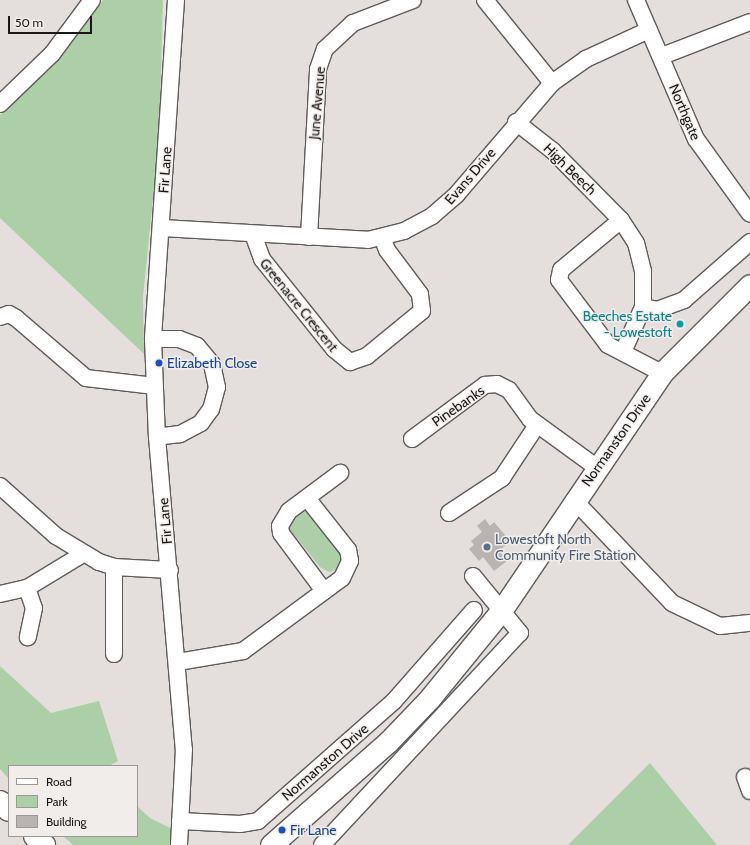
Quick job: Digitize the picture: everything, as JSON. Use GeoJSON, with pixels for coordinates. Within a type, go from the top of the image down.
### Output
{"type":"FeatureCollection","features":[{"type":"Feature","properties":{"kind":"highway"},"geometry":{"type":"LineString","coordinates":[[0,802],[8,809]]}},
{"type":"Feature","properties":{"kind":"highway"},"geometry":{"type":"LineString","coordinates":[[36,837],[44,845]]}},
{"type":"Feature","properties":{"kind":"main road","name":"Normanston Drive"},"geometry":{"type":"LineString","coordinates":[[271,845],[388,742],[462,659],[502,611],[574,500],[662,373],[750,285]]}},
{"type":"Feature","properties":{"kind":"street"},"geometry":{"type":"LineString","coordinates":[[0,104],[52,54],[92,0]]}},
{"type":"Feature","properties":{"kind":"street","name":"Fir Lane"},"geometry":{"type":"LineString","coordinates":[[176,0],[162,228],[153,339],[157,437],[178,662],[184,749],[179,845]]}},
{"type":"Feature","properties":{"kind":"street","name":"June Avenue"},"geometry":{"type":"LineString","coordinates":[[308,237],[318,69],[325,49],[352,23],[413,0]]}},
{"type":"Feature","properties":{"kind":"street"},"geometry":{"type":"LineString","coordinates":[[485,0],[552,83]]}},
{"type":"Feature","properties":{"kind":"street","name":"Northgate"},"geometry":{"type":"LineString","coordinates":[[636,0],[662,56],[686,118],[707,158],[750,214]]}},
{"type":"Feature","properties":{"kind":"street"},"geometry":{"type":"LineString","coordinates":[[662,56],[750,22]]}},
{"type":"Feature","properties":{"kind":"street","name":"Evans Drive"},"geometry":{"type":"LineString","coordinates":[[162,228],[368,240],[382,237],[419,224],[446,205],[516,122],[552,83],[586,59],[649,30]]}},
{"type":"Feature","properties":{"kind":"street","name":"High Beech"},"geometry":{"type":"LineString","coordinates":[[516,122],[553,151],[621,220],[636,243],[642,272],[643,307],[623,352]]}},
{"type":"Feature","properties":{"kind":"street"},"geometry":{"type":"LineString","coordinates":[[621,220],[560,270],[559,280],[608,345],[662,373]]}},
{"type":"Feature","properties":{"kind":"street","name":"Greenacre Crescent"},"geometry":{"type":"LineString","coordinates":[[253,234],[262,259],[334,349],[350,362],[367,356],[422,311],[420,294],[387,250],[382,237]]}},
{"type":"Feature","properties":{"kind":"street"},"geometry":{"type":"LineString","coordinates":[[643,307],[657,310],[684,300],[750,242]]}},
{"type":"Feature","properties":{"kind":"street"},"geometry":{"type":"LineString","coordinates":[[0,317],[9,314],[16,318],[86,378],[154,386]]}},
{"type":"Feature","properties":{"kind":"street"},"geometry":{"type":"LineString","coordinates":[[153,339],[179,339],[197,346],[212,364],[217,387],[211,409],[201,423],[180,434],[157,437]]}},
{"type":"Feature","properties":{"kind":"street","name":"Pinebanks"},"geometry":{"type":"LineString","coordinates":[[412,439],[491,384],[509,390],[537,425],[596,468]]}},
{"type":"Feature","properties":{"kind":"street"},"geometry":{"type":"LineString","coordinates":[[449,513],[502,478],[537,425]]}},
{"type":"Feature","properties":{"kind":"street"},"geometry":{"type":"LineString","coordinates":[[324,591],[281,533],[283,518],[340,473]]}},
{"type":"Feature","properties":{"kind":"street"},"geometry":{"type":"LineString","coordinates":[[0,486],[56,536],[83,554],[114,567],[170,570]]}},
{"type":"Feature","properties":{"kind":"street"},"geometry":{"type":"LineString","coordinates":[[178,662],[243,651],[342,578],[350,561],[348,550],[307,498]]}},
{"type":"Feature","properties":{"kind":"street"},"geometry":{"type":"LineString","coordinates":[[574,500],[672,603],[720,626],[750,623]]}},
{"type":"Feature","properties":{"kind":"street"},"geometry":{"type":"LineString","coordinates":[[0,594],[27,588],[83,554]]}},
{"type":"Feature","properties":{"kind":"street"},"geometry":{"type":"LineString","coordinates":[[114,567],[114,654]]}},
{"type":"Feature","properties":{"kind":"street"},"geometry":{"type":"LineString","coordinates":[[322,845],[520,633],[474,576]]}},
{"type":"Feature","properties":{"kind":"street"},"geometry":{"type":"LineString","coordinates":[[27,588],[34,608],[28,636]]}},
{"type":"Feature","properties":{"kind":"street","name":"Normanston Drive"},"geometry":{"type":"LineString","coordinates":[[180,820],[240,824],[258,821],[394,701],[445,646],[474,610]]}},
{"type":"Feature","properties":{"kind":"street"},"geometry":{"type":"LineString","coordinates":[[445,646],[462,659]]}},
{"type":"Feature","properties":{"kind":"green space"},"geometry":{"type":"Polygon","coordinates":[[[103,0],[163,0],[159,139],[143,297],[144,354],[0,218],[0,115],[60,58],[103,0]]]}},
{"type":"Feature","properties":{"kind":"green space"},"geometry":{"type":"Polygon","coordinates":[[[306,507],[345,556],[338,569],[329,572],[321,568],[287,526],[288,518],[306,507]]]}},
{"type":"Feature","properties":{"kind":"green space"},"geometry":{"type":"Polygon","coordinates":[[[0,666],[51,713],[99,701],[118,761],[111,765],[8,765],[8,778],[0,769],[0,666]]]}},
{"type":"Feature","properties":{"kind":"green space"},"geometry":{"type":"Polygon","coordinates":[[[650,763],[717,845],[568,845],[650,763]]]}},
{"type":"Feature","properties":{"kind":"green space"},"geometry":{"type":"Polygon","coordinates":[[[138,807],[150,818],[174,830],[172,845],[73,845],[64,837],[138,837],[138,807]]]}},
{"type":"Feature","properties":{"kind":"building","name":"Beeches Estate - Lowestoft"},"geometry":{"type":"Polygon","coordinates":[[[681,319],[685,323],[680,329],[675,325],[681,319]]]}},
{"type":"Feature","properties":{"kind":"building","name":"Lowestoft North Community Fire Station"},"geometry":{"type":"Polygon","coordinates":[[[485,519],[490,526],[494,522],[510,541],[499,551],[507,561],[494,571],[483,557],[479,561],[469,549],[474,545],[471,541],[482,532],[477,526],[485,519]]]}},
{"type":"Feature","properties":{"kind":"place","name":"Beeches Estate - Lowestoft"},"geometry":{"type":"Point","coordinates":[680,324]}},
{"type":"Feature","properties":{"kind":"place","name":"Elizabeth Close"},"geometry":{"type":"Point","coordinates":[159,363]}},
{"type":"Feature","properties":{"kind":"place","name":"Lowestoft North Community Fire Station"},"geometry":{"type":"Point","coordinates":[487,547]}},
{"type":"Feature","properties":{"kind":"place","name":"Fir Lane"},"geometry":{"type":"Point","coordinates":[282,830]}}]}
